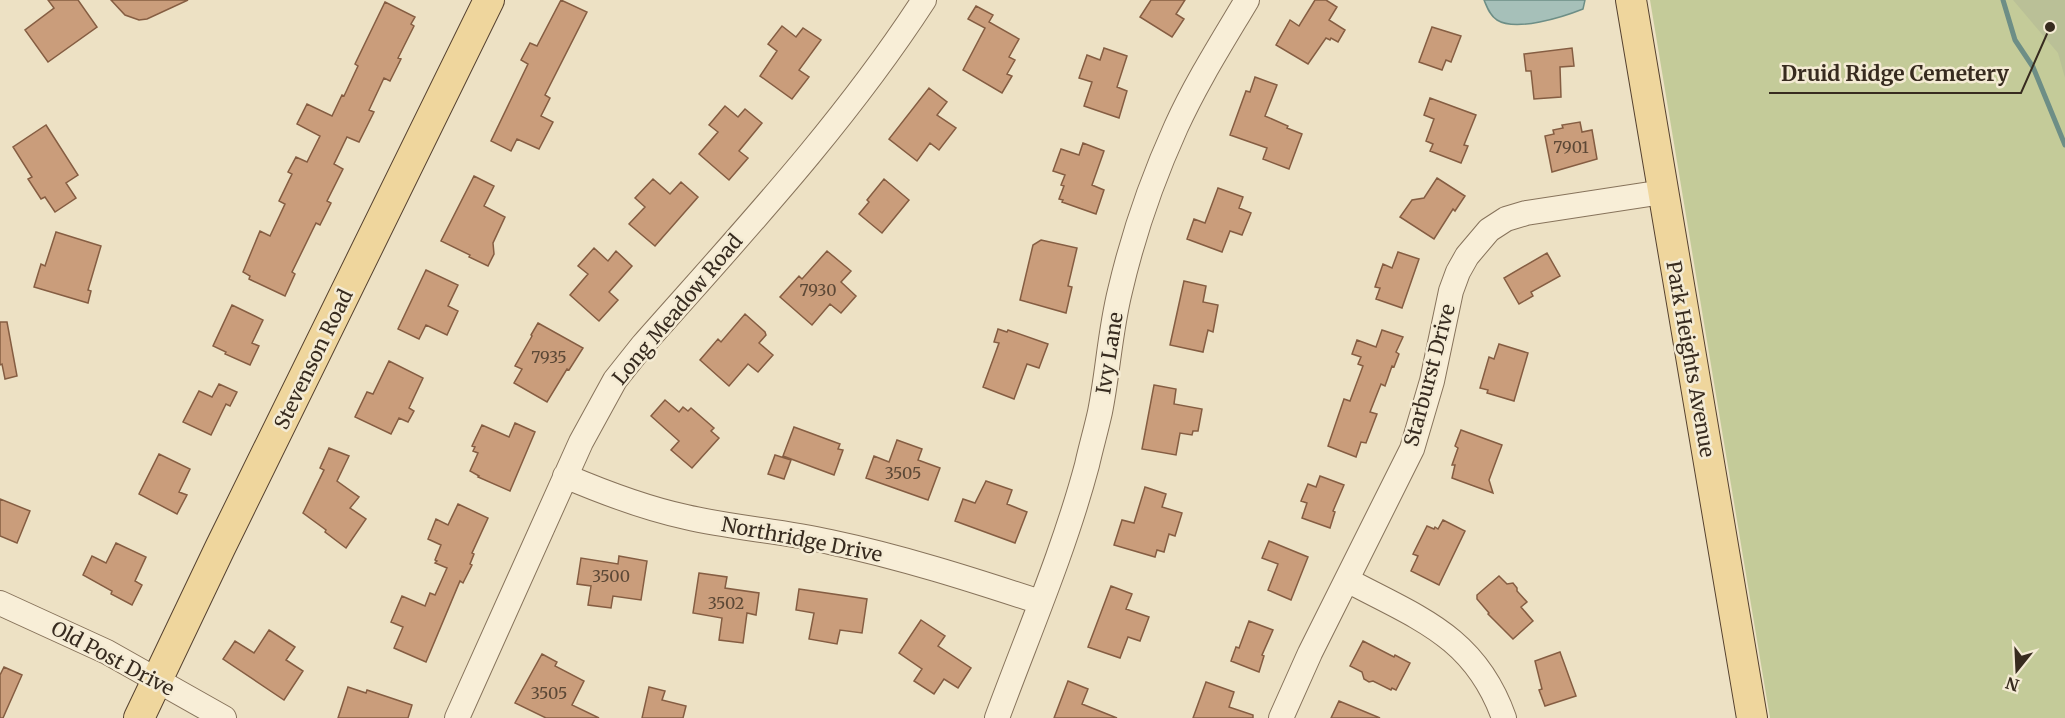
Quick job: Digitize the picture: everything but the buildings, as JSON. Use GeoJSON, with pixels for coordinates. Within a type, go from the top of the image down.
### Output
{"type":"FeatureCollection","features":[{"type":"Feature","properties":{"kind":"main road","name":"Stevenson Road"},"geometry":{"type":"LineString","coordinates":[[139,718],[225,537],[489,0]]}},
{"type":"Feature","properties":{"kind":"main road","name":"Park Heights Avenue"},"geometry":{"type":"LineString","coordinates":[[1631,0],[1752,718]]}},
{"type":"Feature","properties":{"kind":"street","name":"Long Meadow Road"},"geometry":{"type":"LineString","coordinates":[[457,718],[596,411],[615,380],[821,140],[924,0]]}},
{"type":"Feature","properties":{"kind":"street","name":"Ivy Lane"},"geometry":{"type":"LineString","coordinates":[[997,718],[1071,520],[1100,410],[1108,348],[1120,291],[1147,199],[1176,126],[1199,80],[1247,0]]}},
{"type":"Feature","properties":{"kind":"street","name":"Starburst Drive"},"geometry":{"type":"LineString","coordinates":[[1281,718],[1310,653],[1412,449],[1432,381],[1451,291],[1467,256],[1477,241],[1506,219],[1526,213],[1663,192]]}},
{"type":"Feature","properties":{"kind":"street","name":"Northridge Drive"},"geometry":{"type":"LineString","coordinates":[[566,476],[610,495],[687,518],[796,535],[889,555],[1040,602]]}},
{"type":"Feature","properties":{"kind":"street"},"geometry":{"type":"LineString","coordinates":[[1347,580],[1431,625],[1463,649],[1483,673],[1496,696],[1504,718]]}},
{"type":"Feature","properties":{"kind":"street","name":"Old Post Drive"},"geometry":{"type":"LineString","coordinates":[[0,603],[107,652],[224,718]]}},
{"type":"Feature","properties":{"kind":"green space"},"geometry":{"type":"Polygon","coordinates":[[[1650,0],[2065,0],[2065,718],[1770,718],[1650,0]]]}},
{"type":"Feature","properties":{"kind":"green space"},"geometry":{"type":"Polygon","coordinates":[[[2013,0],[2065,0],[2065,78],[2058,53],[2013,0]]]}},
{"type":"Feature","properties":{"kind":"water"},"geometry":{"type":"Polygon","coordinates":[[[1484,0],[1585,0],[1583,9],[1540,22],[1516,24],[1497,20],[1489,11],[1484,0]]]}},
{"type":"Feature","properties":{"kind":"waterway"},"geometry":{"type":"LineString","coordinates":[[2003,0],[2015,40],[2033,67],[2065,145]]}},
{"type":"Feature","properties":{"kind":"place","name":"Druid Ridge Cemetery"},"geometry":{"type":"Point","coordinates":[2050,27]}}]}
